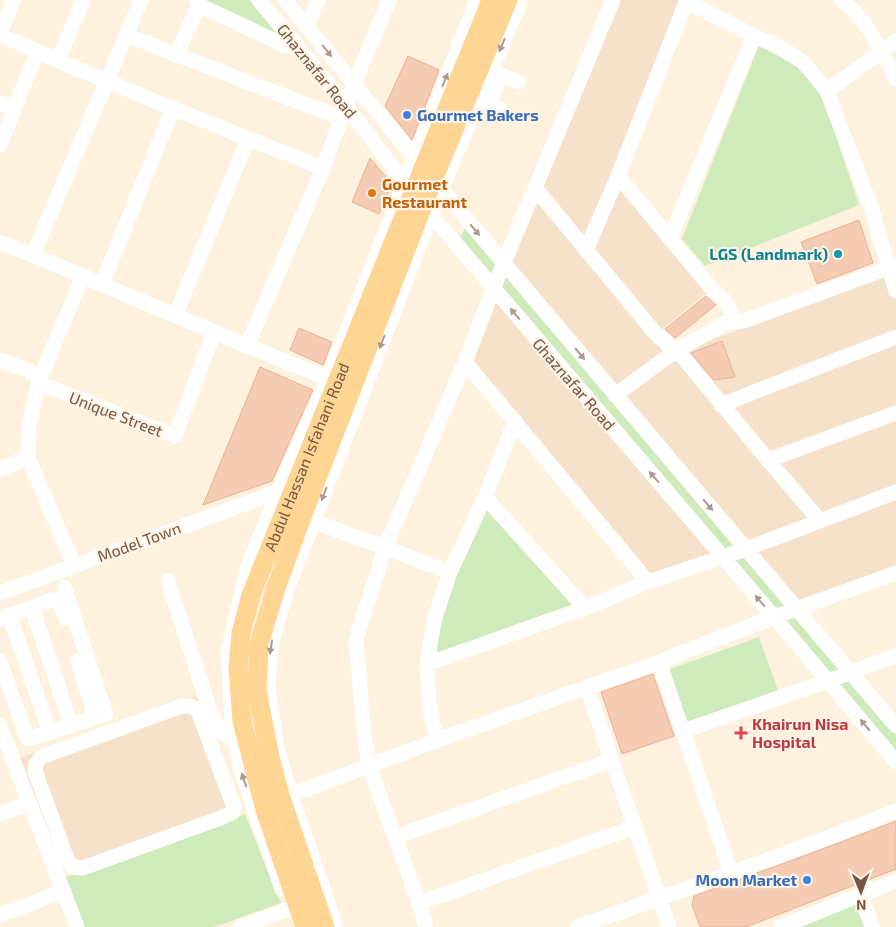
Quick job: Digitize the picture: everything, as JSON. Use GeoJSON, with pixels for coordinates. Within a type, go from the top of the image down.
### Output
{"type":"FeatureCollection","features":[{"type":"Feature","properties":{"kind":"main road","name":"Abdul Hassan Isfahani Road"},"geometry":{"type":"LineString","coordinates":[[325,927],[286,797],[270,756],[257,690],[259,644],[276,588],[308,519],[418,200],[491,0]]}},
{"type":"Feature","properties":{"kind":"main road","name":"Abdul Hassan Isfahani Road"},"geometry":{"type":"LineString","coordinates":[[428,174],[484,103],[508,0]]}},
{"type":"Feature","properties":{"kind":"main road","name":"Abdul Hassan Isfahani Road"},"geometry":{"type":"LineString","coordinates":[[305,927],[293,907],[242,721],[238,668],[240,633],[251,595],[332,380],[418,200]]}},
{"type":"Feature","properties":{"kind":"street"},"geometry":{"type":"LineString","coordinates":[[13,0],[0,35],[248,139],[323,168]]}},
{"type":"Feature","properties":{"kind":"street"},"geometry":{"type":"LineString","coordinates":[[58,60],[83,0]]}},
{"type":"Feature","properties":{"kind":"street"},"geometry":{"type":"LineString","coordinates":[[33,255],[141,0]]}},
{"type":"Feature","properties":{"kind":"street","name":"Ghaznafar Road"},"geometry":{"type":"LineString","coordinates":[[259,0],[293,40],[344,111],[418,200],[896,762]]}},
{"type":"Feature","properties":{"kind":"street","name":"Ghaznafar Road"},"geometry":{"type":"LineString","coordinates":[[285,0],[428,174],[896,726]]}},
{"type":"Feature","properties":{"kind":"street"},"geometry":{"type":"LineString","coordinates":[[307,26],[318,0]]}},
{"type":"Feature","properties":{"kind":"street"},"geometry":{"type":"LineString","coordinates":[[247,346],[323,168],[354,84],[389,0]]}},
{"type":"Feature","properties":{"kind":"street"},"geometry":{"type":"LineString","coordinates":[[418,200],[428,174],[477,0]]}},
{"type":"Feature","properties":{"kind":"street"},"geometry":{"type":"LineString","coordinates":[[519,82],[491,71],[521,0]]}},
{"type":"Feature","properties":{"kind":"street"},"geometry":{"type":"LineString","coordinates":[[426,927],[369,766],[356,640],[385,548],[465,362],[613,0]]}},
{"type":"Feature","properties":{"kind":"street"},"geometry":{"type":"LineString","coordinates":[[841,0],[860,18],[881,50],[896,80]]}},
{"type":"Feature","properties":{"kind":"street"},"geometry":{"type":"LineString","coordinates":[[586,250],[618,176],[686,1],[781,48],[803,62],[827,91],[893,267],[896,291]]}},
{"type":"Feature","properties":{"kind":"street"},"geometry":{"type":"LineString","coordinates":[[176,55],[198,3],[286,46],[293,40]]}},
{"type":"Feature","properties":{"kind":"street"},"geometry":{"type":"LineString","coordinates":[[126,35],[176,55],[344,111]]}},
{"type":"Feature","properties":{"kind":"street"},"geometry":{"type":"LineString","coordinates":[[670,238],[754,36]]}},
{"type":"Feature","properties":{"kind":"street"},"geometry":{"type":"LineString","coordinates":[[827,91],[896,40]]}},
{"type":"Feature","properties":{"kind":"street"},"geometry":{"type":"LineString","coordinates":[[0,145],[38,52]]}},
{"type":"Feature","properties":{"kind":"street"},"geometry":{"type":"LineString","coordinates":[[0,103],[14,109]]}},
{"type":"Feature","properties":{"kind":"street"},"geometry":{"type":"LineString","coordinates":[[102,284],[173,108]]}},
{"type":"Feature","properties":{"kind":"street"},"geometry":{"type":"LineString","coordinates":[[176,316],[248,139]]}},
{"type":"Feature","properties":{"kind":"street"},"geometry":{"type":"LineString","coordinates":[[618,176],[712,290],[723,299],[737,321]]}},
{"type":"Feature","properties":{"kind":"street"},"geometry":{"type":"LineString","coordinates":[[535,188],[656,334],[670,347],[677,350],[721,405],[820,521]]}},
{"type":"Feature","properties":{"kind":"street"},"geometry":{"type":"LineString","coordinates":[[0,243],[332,380],[278,492],[248,566],[228,651],[232,726],[221,737]]}},
{"type":"Feature","properties":{"kind":"street"},"geometry":{"type":"LineString","coordinates":[[615,395],[677,350],[727,322],[744,321],[893,267]]}},
{"type":"Feature","properties":{"kind":"street"},"geometry":{"type":"LineString","coordinates":[[74,566],[28,458],[29,426],[39,379],[83,276]]}},
{"type":"Feature","properties":{"kind":"street","name":"Unique Street"},"geometry":{"type":"LineString","coordinates":[[39,379],[175,436],[214,332]]}},
{"type":"Feature","properties":{"kind":"street"},"geometry":{"type":"LineString","coordinates":[[721,405],[896,337]]}},
{"type":"Feature","properties":{"kind":"street"},"geometry":{"type":"LineString","coordinates":[[465,362],[648,582]]}},
{"type":"Feature","properties":{"kind":"street"},"geometry":{"type":"LineString","coordinates":[[3,363],[39,379]]}},
{"type":"Feature","properties":{"kind":"street"},"geometry":{"type":"LineString","coordinates":[[768,460],[896,414]]}},
{"type":"Feature","properties":{"kind":"street"},"geometry":{"type":"LineString","coordinates":[[438,740],[434,731],[430,704],[427,664],[434,621],[450,572],[485,497],[515,421]]}},
{"type":"Feature","properties":{"kind":"street"},"geometry":{"type":"LineString","coordinates":[[0,469],[28,458]]}},
{"type":"Feature","properties":{"kind":"street","name":"Model Town"},"geometry":{"type":"LineString","coordinates":[[7,590],[278,492]]}},
{"type":"Feature","properties":{"kind":"street"},"geometry":{"type":"LineString","coordinates":[[427,664],[585,608],[648,582],[746,549],[896,492]]}},
{"type":"Feature","properties":{"kind":"street"},"geometry":{"type":"LineString","coordinates":[[485,497],[585,608]]}},
{"type":"Feature","properties":{"kind":"street"},"geometry":{"type":"LineString","coordinates":[[308,519],[450,572]]}},
{"type":"Feature","properties":{"kind":"street"},"geometry":{"type":"LineString","coordinates":[[336,927],[286,797],[438,740],[658,662],[774,617],[896,573]]}},
{"type":"Feature","properties":{"kind":"street"},"geometry":{"type":"LineString","coordinates":[[168,581],[211,714],[221,737],[241,771],[293,907],[269,922],[240,927]]}},
{"type":"Feature","properties":{"kind":"street"},"geometry":{"type":"LineString","coordinates":[[0,661],[26,736],[29,739],[106,714],[64,587]]}},
{"type":"Feature","properties":{"kind":"street"},"geometry":{"type":"LineString","coordinates":[[7,590],[16,613],[71,725]]}},
{"type":"Feature","properties":{"kind":"street"},"geometry":{"type":"LineString","coordinates":[[16,613],[52,600],[60,602],[95,717]]}},
{"type":"Feature","properties":{"kind":"street"},"geometry":{"type":"LineString","coordinates":[[16,613],[50,732]]}},
{"type":"Feature","properties":{"kind":"street"},"geometry":{"type":"LineString","coordinates":[[682,731],[896,655]]}},
{"type":"Feature","properties":{"kind":"street"},"geometry":{"type":"LineString","coordinates":[[658,662],[731,872]]}},
{"type":"Feature","properties":{"kind":"street"},"geometry":{"type":"LineString","coordinates":[[587,688],[669,927]]}},
{"type":"Feature","properties":{"kind":"street"},"geometry":{"type":"LineString","coordinates":[[182,706],[191,706],[198,711],[221,737],[234,807],[233,812],[83,868],[73,867],[67,859],[36,771],[36,764],[41,757],[182,706]]}},
{"type":"Feature","properties":{"kind":"street"},"geometry":{"type":"LineString","coordinates":[[0,726],[78,927]]}},
{"type":"Feature","properties":{"kind":"street"},"geometry":{"type":"LineString","coordinates":[[395,837],[612,760]]}},
{"type":"Feature","properties":{"kind":"street"},"geometry":{"type":"LineString","coordinates":[[0,814],[29,803]]}},
{"type":"Feature","properties":{"kind":"street"},"geometry":{"type":"LineString","coordinates":[[577,927],[660,899],[896,812]]}},
{"type":"Feature","properties":{"kind":"street"},"geometry":{"type":"LineString","coordinates":[[419,903],[635,827]]}},
{"type":"Feature","properties":{"kind":"street"},"geometry":{"type":"LineString","coordinates":[[781,927],[896,881]]}},
{"type":"Feature","properties":{"kind":"street"},"geometry":{"type":"LineString","coordinates":[[0,915],[64,891]]}},
{"type":"Feature","properties":{"kind":"street"},"geometry":{"type":"LineString","coordinates":[[860,895],[873,927]]}},
{"type":"Feature","properties":{"kind":"shaded area"},"geometry":{"type":"Polygon","coordinates":[[[613,0],[690,0],[618,176],[712,289],[656,334],[674,354],[887,273],[896,267],[896,573],[796,609],[504,264],[613,0]]]}},
{"type":"Feature","properties":{"kind":"shaded area"},"geometry":{"type":"Polygon","coordinates":[[[493,289],[722,557],[648,582],[465,363],[493,289]]]}},
{"type":"Feature","properties":{"kind":"shaded area"},"geometry":{"type":"Polygon","coordinates":[[[196,696],[239,805],[63,867],[17,759],[196,696]]]}},
{"type":"Feature","properties":{"kind":"green space"},"geometry":{"type":"Polygon","coordinates":[[[199,0],[249,0],[287,44],[199,0]]]}},
{"type":"Feature","properties":{"kind":"green space"},"geometry":{"type":"Polygon","coordinates":[[[759,45],[801,69],[815,85],[825,103],[859,205],[705,266],[682,239],[759,45]]]}},
{"type":"Feature","properties":{"kind":"green space"},"geometry":{"type":"Polygon","coordinates":[[[468,221],[896,727],[896,757],[457,246],[468,221]]]}},
{"type":"Feature","properties":{"kind":"green space"},"geometry":{"type":"Polygon","coordinates":[[[485,497],[585,608],[427,664],[434,621],[485,497]]]}},
{"type":"Feature","properties":{"kind":"green space"},"geometry":{"type":"Polygon","coordinates":[[[759,637],[779,693],[688,725],[668,670],[759,637]]]}},
{"type":"Feature","properties":{"kind":"green space"},"geometry":{"type":"Polygon","coordinates":[[[245,814],[281,903],[214,927],[83,927],[63,878],[245,814]]]}},
{"type":"Feature","properties":{"kind":"green space"},"geometry":{"type":"Polygon","coordinates":[[[854,902],[864,927],[791,927],[854,902]]]}},
{"type":"Feature","properties":{"kind":"building","name":"Gourmet Bakers"},"geometry":{"type":"Polygon","coordinates":[[[408,56],[439,70],[412,140],[385,106],[408,56]]]}},
{"type":"Feature","properties":{"kind":"building","name":"Gourmet Restaurant"},"geometry":{"type":"Polygon","coordinates":[[[370,158],[392,184],[379,214],[352,202],[370,158]]]}},
{"type":"Feature","properties":{"kind":"building","name":"LGS (Landmark)"},"geometry":{"type":"Polygon","coordinates":[[[859,220],[873,263],[817,284],[801,242],[859,220]]]}},
{"type":"Feature","properties":{"kind":"building"},"geometry":{"type":"Polygon","coordinates":[[[706,296],[716,305],[675,338],[665,329],[706,296]]]}},
{"type":"Feature","properties":{"kind":"building"},"geometry":{"type":"Polygon","coordinates":[[[299,328],[332,342],[323,365],[290,350],[299,328]]]}},
{"type":"Feature","properties":{"kind":"building"},"geometry":{"type":"Polygon","coordinates":[[[722,341],[735,377],[714,380],[691,353],[722,341]]]}},
{"type":"Feature","properties":{"kind":"building"},"geometry":{"type":"Polygon","coordinates":[[[260,367],[313,390],[272,481],[203,505],[260,367]]]}},
{"type":"Feature","properties":{"kind":"building"},"geometry":{"type":"Polygon","coordinates":[[[653,674],[674,736],[622,754],[601,692],[653,674]]]}},
{"type":"Feature","properties":{"kind":"building"},"geometry":{"type":"Polygon","coordinates":[[[896,821],[896,869],[746,927],[700,927],[692,905],[694,896],[896,821]]]}},
{"type":"Feature","properties":{"kind":"place","name":"Gourmet Bakers"},"geometry":{"type":"Point","coordinates":[407,115]}},
{"type":"Feature","properties":{"kind":"place","name":"Gourmet Restaurant"},"geometry":{"type":"Point","coordinates":[372,193]}},
{"type":"Feature","properties":{"kind":"place","name":"LGS (Landmark)"},"geometry":{"type":"Point","coordinates":[838,254]}},
{"type":"Feature","properties":{"kind":"place","name":"Khairun Nisa Hospital"},"geometry":{"type":"Point","coordinates":[741,733]}},
{"type":"Feature","properties":{"kind":"place","name":"Moon Market"},"geometry":{"type":"Point","coordinates":[807,880]}}]}
